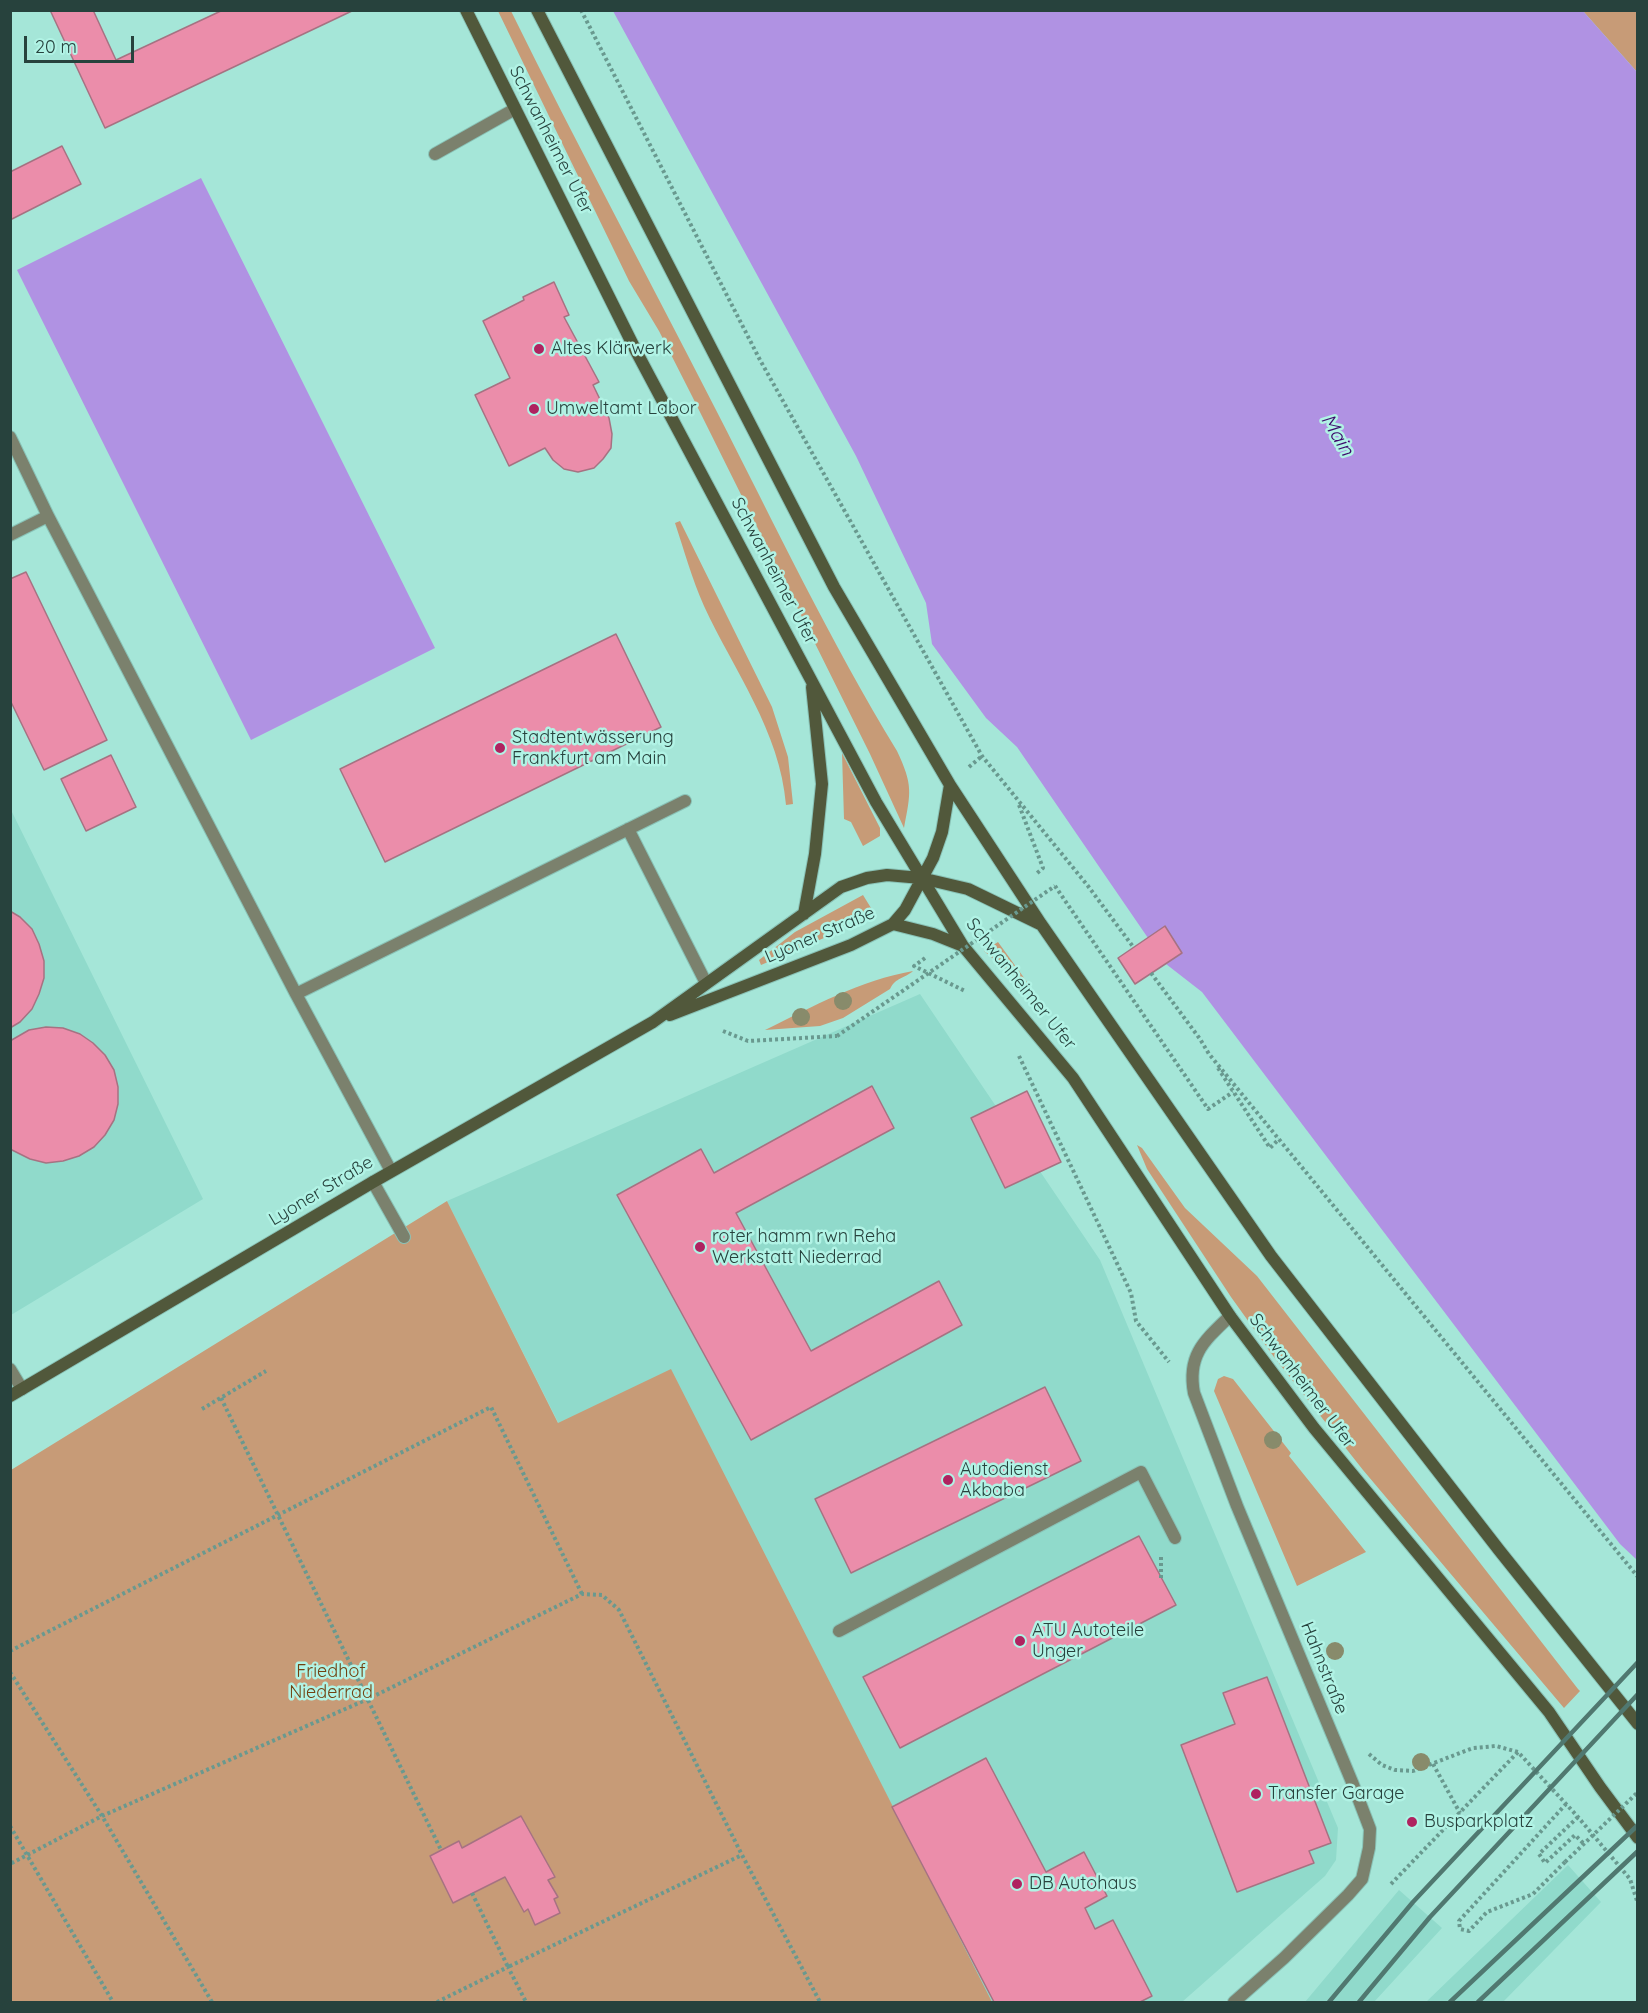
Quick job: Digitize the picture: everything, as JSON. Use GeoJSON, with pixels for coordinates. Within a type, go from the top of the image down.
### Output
{"type":"FeatureCollection","features":[{"type":"Feature","properties":{"kind":"main road","name":"Schwanheimer Ufer"},"geometry":{"type":"LineString","coordinates":[[466,10],[636,351],[876,802],[963,946],[1072,1078],[1230,1316],[1354,1479],[1549,1712],[1638,1838]]}},
{"type":"Feature","properties":{"kind":"main road"},"geometry":{"type":"LineString","coordinates":[[537,10],[834,587],[950,784],[1041,924],[1271,1256],[1499,1551],[1638,1725]]}},
{"type":"Feature","properties":{"kind":"main road"},"geometry":{"type":"LineString","coordinates":[[804,914],[816,846],[822,784],[811,680]]}},
{"type":"Feature","properties":{"kind":"main road"},"geometry":{"type":"LineString","coordinates":[[950,784],[942,832],[933,858],[921,878],[968,889],[1041,924]]}},
{"type":"Feature","properties":{"kind":"main road","name":"Lyoner Straße"},"geometry":{"type":"LineString","coordinates":[[10,1396],[391,1171],[653,1022],[841,887],[887,874],[921,878],[905,910],[893,924],[851,945],[653,1022]]}},
{"type":"Feature","properties":{"kind":"main road"},"geometry":{"type":"LineString","coordinates":[[893,924],[933,934],[963,946]]}},
{"type":"Feature","properties":{"kind":"street"},"geometry":{"type":"LineString","coordinates":[[435,154],[515,109]]}},
{"type":"Feature","properties":{"kind":"street"},"geometry":{"type":"LineString","coordinates":[[10,437],[48,516],[296,994],[391,1171]]}},
{"type":"Feature","properties":{"kind":"street"},"geometry":{"type":"LineString","coordinates":[[10,535],[48,516]]}},
{"type":"Feature","properties":{"kind":"street"},"geometry":{"type":"LineString","coordinates":[[296,994],[685,801]]}},
{"type":"Feature","properties":{"kind":"street"},"geometry":{"type":"LineString","coordinates":[[628,829],[706,984]]}},
{"type":"Feature","properties":{"kind":"street"},"geometry":{"type":"LineString","coordinates":[[373,1182],[404,1237]]}},
{"type":"Feature","properties":{"kind":"street","name":"Hahnstraße"},"geometry":{"type":"LineString","coordinates":[[1230,1316],[1199,1348],[1192,1367],[1191,1378],[1194,1393],[1237,1506],[1370,1829],[1369,1848],[1362,1879],[1284,1958],[1234,2002]]}},
{"type":"Feature","properties":{"kind":"street"},"geometry":{"type":"LineString","coordinates":[[10,1369],[22,1389]]}},
{"type":"Feature","properties":{"kind":"street"},"geometry":{"type":"LineString","coordinates":[[839,1631],[1141,1472],[1176,1538]]}},
{"type":"Feature","properties":{"kind":"path"},"geometry":{"type":"LineString","coordinates":[[581,10],[760,360],[982,756],[1088,886],[1134,948]]}},
{"type":"Feature","properties":{"kind":"path"},"geometry":{"type":"LineString","coordinates":[[1018,801],[1043,868]]}},
{"type":"Feature","properties":{"kind":"path"},"geometry":{"type":"LineString","coordinates":[[723,1031],[748,1041],[837,1036],[1055,886],[1208,1109],[1233,1092]]}},
{"type":"Feature","properties":{"kind":"path"},"geometry":{"type":"LineString","coordinates":[[914,966],[968,992]]}},
{"type":"Feature","properties":{"kind":"path"},"geometry":{"type":"LineString","coordinates":[[1151,973],[1200,1039],[1270,1148],[1279,1139]]}},
{"type":"Feature","properties":{"kind":"path"},"geometry":{"type":"LineString","coordinates":[[1018,1054],[1131,1293],[1136,1321],[1194,1393]]}},
{"type":"Feature","properties":{"kind":"path"},"geometry":{"type":"LineString","coordinates":[[1209,1054],[1638,1577]]}},
{"type":"Feature","properties":{"kind":"path"},"geometry":{"type":"LineString","coordinates":[[202,1409],[267,1371]]}},
{"type":"Feature","properties":{"kind":"path"},"geometry":{"type":"LineString","coordinates":[[221,1398],[441,1850]]}},
{"type":"Feature","properties":{"kind":"path"},"geometry":{"type":"LineString","coordinates":[[10,1651],[490,1407],[582,1594]]}},
{"type":"Feature","properties":{"kind":"path"},"geometry":{"type":"LineString","coordinates":[[10,1864],[102,1816],[368,1699],[582,1594],[602,1595],[619,1610],[742,1855],[820,2002]]}},
{"type":"Feature","properties":{"kind":"path"},"geometry":{"type":"LineString","coordinates":[[10,1672],[102,1816],[212,2002]]}},
{"type":"Feature","properties":{"kind":"path"},"geometry":{"type":"LineString","coordinates":[[1342,1760],[1366,1750],[1382,1765],[1395,1770],[1413,1771],[1473,1748],[1496,1746],[1518,1752],[1578,1816],[1630,1879],[1638,1904]]}},
{"type":"Feature","properties":{"kind":"path"},"geometry":{"type":"LineString","coordinates":[[1391,1884],[1518,1752]]}},
{"type":"Feature","properties":{"kind":"path"},"geometry":{"type":"LineString","coordinates":[[1433,1764],[1460,1813]]}},
{"type":"Feature","properties":{"kind":"path"},"geometry":{"type":"LineString","coordinates":[[1566,1804],[1459,1921],[1460,1929],[1469,1931],[1486,1911],[1533,1894],[1638,1792]]}},
{"type":"Feature","properties":{"kind":"path"},"geometry":{"type":"LineString","coordinates":[[1578,1816],[1539,1854],[1545,1863],[1575,1835],[1583,1843]]}},
{"type":"Feature","properties":{"kind":"path"},"geometry":{"type":"LineString","coordinates":[[10,1826],[113,2002]]}},
{"type":"Feature","properties":{"kind":"path"},"geometry":{"type":"LineString","coordinates":[[437,2002],[742,1855]]}},
{"type":"Feature","properties":{"kind":"path"},"geometry":{"type":"LineString","coordinates":[[472,1893],[526,2002]]}},
{"type":"Feature","properties":{"kind":"shaded area"},"geometry":{"type":"Polygon","coordinates":[[[10,808],[203,1199],[11,1315],[10,1315],[10,808]]]}},
{"type":"Feature","properties":{"kind":"shaded area"},"geometry":{"type":"Polygon","coordinates":[[[920,994],[1100,1260],[1338,1828],[1336,1860],[1325,1876],[1182,2002],[849,2002],[447,1201],[920,994]]]}},
{"type":"Feature","properties":{"kind":"shaded area"},"geometry":{"type":"Polygon","coordinates":[[[1568,1865],[1601,1902],[1503,2002],[1426,2002],[1568,1865]]]}},
{"type":"Feature","properties":{"kind":"shaded area"},"geometry":{"type":"Polygon","coordinates":[[[1399,1890],[1442,1928],[1374,2002],[1305,2002],[1399,1890]]]}},
{"type":"Feature","properties":{"kind":"green space"},"geometry":{"type":"Polygon","coordinates":[[[498,11],[511,11],[804,582],[897,751],[906,772],[909,789],[904,828],[870,754],[692,396],[659,331],[629,281],[498,11]]]}},
{"type":"Feature","properties":{"kind":"green space"},"geometry":{"type":"Polygon","coordinates":[[[1583,11],[1637,11],[1637,72],[1583,11]]]}},
{"type":"Feature","properties":{"kind":"green space"},"geometry":{"type":"Polygon","coordinates":[[[680,521],[772,707],[788,757],[793,804],[786,805],[775,752],[765,727],[700,596],[675,523],[680,521]]]}},
{"type":"Feature","properties":{"kind":"green space"},"geometry":{"type":"Polygon","coordinates":[[[842,753],[880,828],[880,836],[863,846],[851,822],[844,819],[842,753]]]}},
{"type":"Feature","properties":{"kind":"green space"},"geometry":{"type":"Polygon","coordinates":[[[863,895],[871,908],[824,938],[761,965],[759,960],[795,932],[863,895]]]}},
{"type":"Feature","properties":{"kind":"green space"},"geometry":{"type":"Polygon","coordinates":[[[998,942],[1038,997],[984,951],[998,942]]]}},
{"type":"Feature","properties":{"kind":"green space"},"geometry":{"type":"Polygon","coordinates":[[[913,971],[898,980],[890,989],[843,1018],[820,1026],[765,1030],[856,988],[913,971]]]}},
{"type":"Feature","properties":{"kind":"green space"},"geometry":{"type":"Polygon","coordinates":[[[1137,1145],[1142,1148],[1185,1208],[1257,1276],[1580,1691],[1564,1708],[1363,1470],[1274,1357],[1231,1297],[1147,1169],[1137,1145]]]}},
{"type":"Feature","properties":{"kind":"green space","name":"Friedhof Niederrad"},"geometry":{"type":"Polygon","coordinates":[[[447,1201],[558,1423],[671,1369],[992,2002],[11,2002],[11,1470],[447,1201]]]}},
{"type":"Feature","properties":{"kind":"green space"},"geometry":{"type":"Polygon","coordinates":[[[1224,1376],[1233,1379],[1291,1453],[1289,1456],[1366,1552],[1297,1586],[1214,1391],[1218,1379],[1224,1376]]]}},
{"type":"Feature","properties":{"kind":"water","name":"Main"},"geometry":{"type":"Polygon","coordinates":[[[613,11],[1583,11],[1637,72],[1637,1560],[1620,1544],[1202,992],[1166,964],[1182,953],[1165,927],[1148,938],[1017,747],[986,718],[932,644],[926,603],[856,456],[613,11]]]}},
{"type":"Feature","properties":{"kind":"water"},"geometry":{"type":"Polygon","coordinates":[[[201,178],[435,648],[251,740],[17,270],[201,178]]]}},
{"type":"Feature","properties":{"kind":"building"},"geometry":{"type":"Polygon","coordinates":[[[50,10],[93,10],[116,60],[223,10],[354,10],[105,128],[50,10]]]}},
{"type":"Feature","properties":{"kind":"building"},"geometry":{"type":"Polygon","coordinates":[[[62,146],[81,184],[10,220],[10,172],[62,146]]]}},
{"type":"Feature","properties":{"kind":"building","name":"Altes Klärwerk"},"geometry":{"type":"Polygon","coordinates":[[[554,282],[569,315],[564,317],[599,382],[593,385],[609,418],[612,434],[611,448],[603,459],[594,468],[578,472],[564,469],[553,460],[545,448],[509,466],[475,395],[510,378],[483,321],[554,282]]]}},
{"type":"Feature","properties":{"kind":"building"},"geometry":{"type":"Polygon","coordinates":[[[26,572],[107,740],[44,770],[10,700],[10,579],[26,572]]]}},
{"type":"Feature","properties":{"kind":"building","name":"Stadtentwässerung Frankfurt am Main"},"geometry":{"type":"Polygon","coordinates":[[[616,634],[661,727],[385,862],[340,769],[616,634]]]}},
{"type":"Feature","properties":{"kind":"building"},"geometry":{"type":"Polygon","coordinates":[[[111,755],[136,807],[86,831],[61,779],[111,755]]]}},
{"type":"Feature","properties":{"kind":"building"},"geometry":{"type":"Polygon","coordinates":[[[10,911],[32,929],[44,961],[44,978],[32,1009],[20,1022],[10,1028],[10,911]]]}},
{"type":"Feature","properties":{"kind":"building"},"geometry":{"type":"Polygon","coordinates":[[[1165,926],[1182,953],[1135,984],[1118,958],[1165,926]]]}},
{"type":"Feature","properties":{"kind":"building"},"geometry":{"type":"Polygon","coordinates":[[[46,1027],[63,1028],[80,1034],[105,1055],[114,1070],[118,1087],[118,1104],[114,1120],[94,1147],[79,1156],[46,1163],[30,1159],[10,1149],[10,1041],[29,1030],[46,1027]]]}},
{"type":"Feature","properties":{"kind":"building","name":"roter hamm rwn Reha Werkstatt Niederrad"},"geometry":{"type":"Polygon","coordinates":[[[872,1086],[894,1128],[736,1213],[811,1351],[939,1281],[962,1325],[751,1440],[617,1195],[701,1149],[714,1173],[872,1086]]]}},
{"type":"Feature","properties":{"kind":"building"},"geometry":{"type":"Polygon","coordinates":[[[1027,1091],[1061,1162],[1005,1188],[971,1118],[1027,1091]]]}},
{"type":"Feature","properties":{"kind":"building","name":"Autodienst Akbaba"},"geometry":{"type":"Polygon","coordinates":[[[1045,1387],[1081,1461],[851,1573],[815,1499],[1045,1387]]]}},
{"type":"Feature","properties":{"kind":"building","name":"ATU Autoteile Unger"},"geometry":{"type":"Polygon","coordinates":[[[1139,1536],[1176,1605],[900,1748],[863,1677],[1139,1536]]]}},
{"type":"Feature","properties":{"kind":"building","name":"Transfer Garage"},"geometry":{"type":"Polygon","coordinates":[[[1267,1677],[1331,1843],[1309,1851],[1314,1863],[1237,1892],[1181,1745],[1235,1724],[1223,1693],[1267,1677]]]}},
{"type":"Feature","properties":{"kind":"building","name":"DB Autohaus"},"geometry":{"type":"Polygon","coordinates":[[[986,1758],[1046,1872],[1084,1852],[1107,1896],[1085,1908],[1095,1929],[1113,1920],[1152,1996],[1140,2002],[994,2002],[892,1807],[986,1758]]]}},
{"type":"Feature","properties":{"kind":"building"},"geometry":{"type":"Polygon","coordinates":[[[521,1816],[555,1877],[548,1880],[558,1897],[554,1899],[560,1913],[535,1925],[528,1909],[524,1912],[505,1877],[453,1903],[430,1856],[459,1841],[462,1848],[521,1816]]]}},
{"type":"Feature","properties":{"kind":"railway"},"geometry":{"type":"LineString","coordinates":[[1329,2002],[1413,1902],[1638,1662]]}},
{"type":"Feature","properties":{"kind":"railway"},"geometry":{"type":"LineString","coordinates":[[1359,2002],[1430,1917],[1638,1694]]}},
{"type":"Feature","properties":{"kind":"railway"},"geometry":{"type":"LineString","coordinates":[[1450,2002],[1638,1825]]}},
{"type":"Feature","properties":{"kind":"railway"},"geometry":{"type":"LineString","coordinates":[[1478,2002],[1638,1851]]}},
{"type":"Feature","properties":{"kind":"place","name":"Altes Klärwerk"},"geometry":{"type":"Point","coordinates":[539,349]}},
{"type":"Feature","properties":{"kind":"place","name":"Umweltamt Labor"},"geometry":{"type":"Point","coordinates":[534,409]}},
{"type":"Feature","properties":{"kind":"place","name":"Stadtentwässerung Frankfurt am Main"},"geometry":{"type":"Point","coordinates":[500,748]}},
{"type":"Feature","properties":{"kind":"place","name":"roter hamm rwn Reha Werkstatt Niederrad"},"geometry":{"type":"Point","coordinates":[700,1247]}},
{"type":"Feature","properties":{"kind":"place","name":"Autodienst Akbaba"},"geometry":{"type":"Point","coordinates":[948,1480]}},
{"type":"Feature","properties":{"kind":"place","name":"ATU Autoteile Unger"},"geometry":{"type":"Point","coordinates":[1020,1641]}},
{"type":"Feature","properties":{"kind":"place","name":"Transfer Garage"},"geometry":{"type":"Point","coordinates":[1256,1794]}},
{"type":"Feature","properties":{"kind":"place","name":"Busparkplatz"},"geometry":{"type":"Point","coordinates":[1412,1822]}},
{"type":"Feature","properties":{"kind":"place","name":"DB Autohaus"},"geometry":{"type":"Point","coordinates":[1017,1884]}}]}
